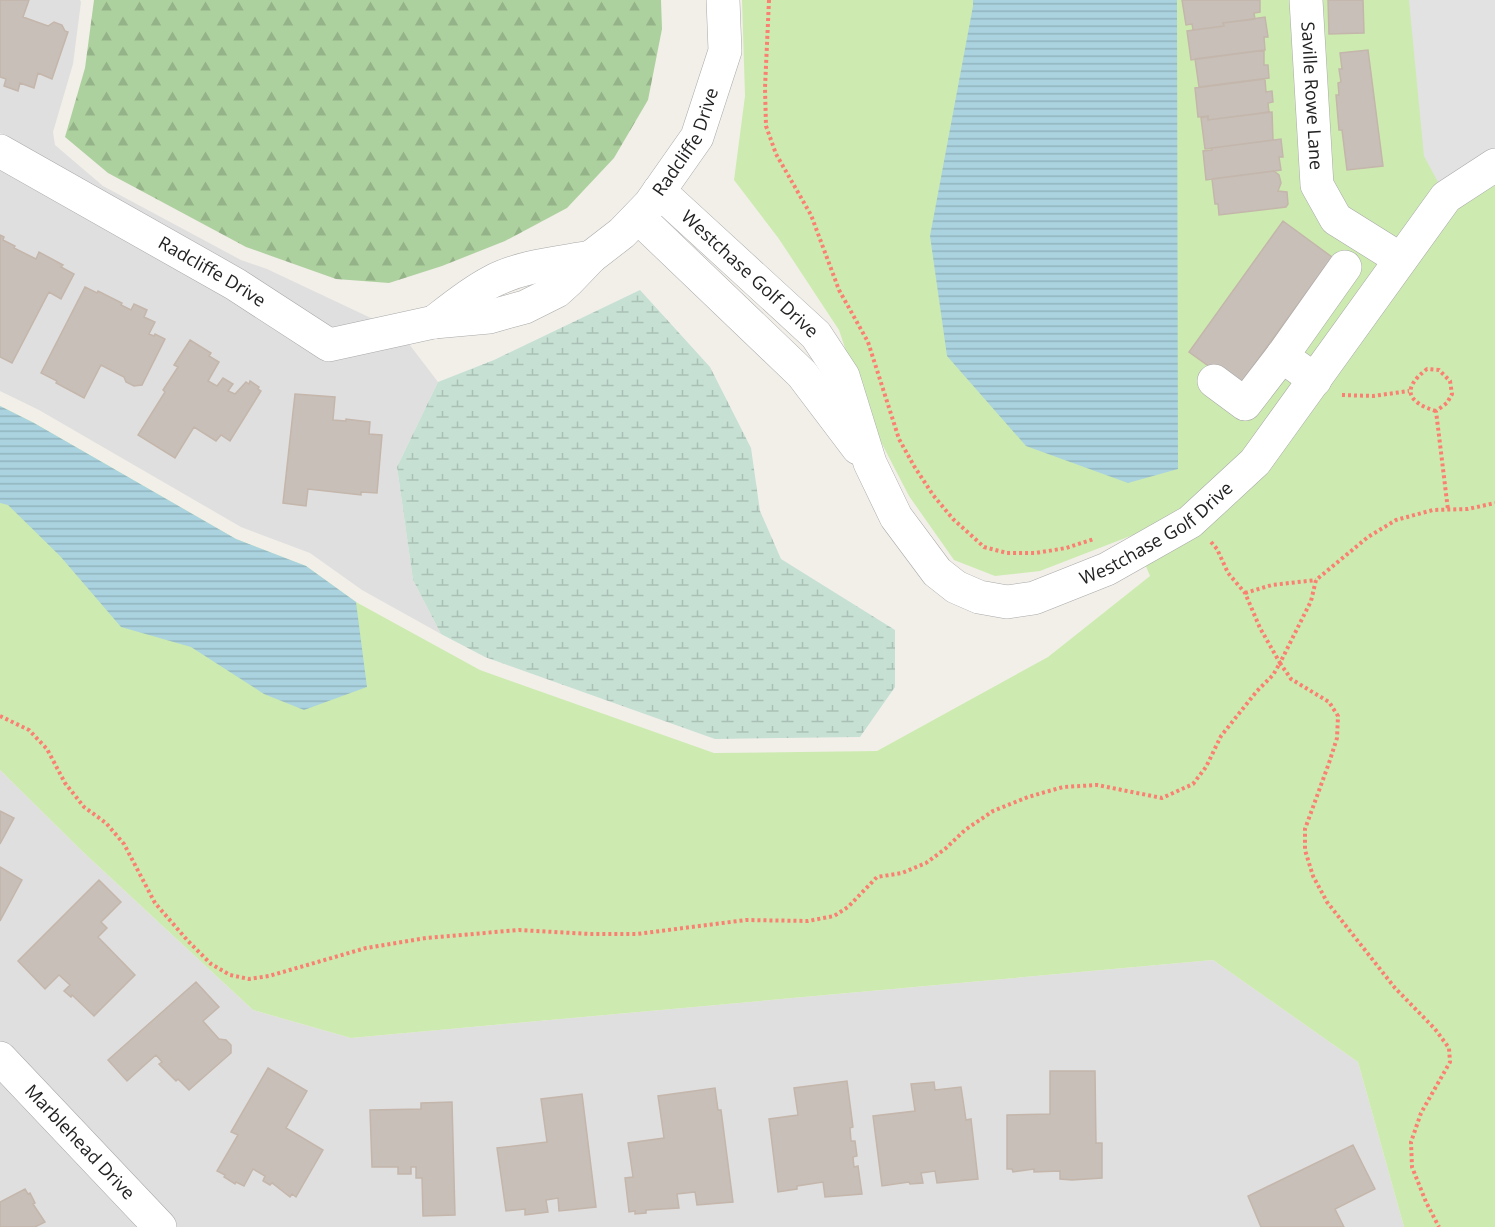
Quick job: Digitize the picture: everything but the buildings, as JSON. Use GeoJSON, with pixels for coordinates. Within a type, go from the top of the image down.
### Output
{"type":"FeatureCollection","features":[{"type":"Feature","properties":{"kind":"street","name":"Radcliffe Drive"},"geometry":{"type":"LineString","coordinates":[[0,151],[235,284],[329,345],[434,322],[471,294],[493,281],[519,271],[591,257],[622,233],[659,191],[697,137],[725,51],[723,0]]}},
{"type":"Feature","properties":{"kind":"street","name":"Saville Rowe Lane"},"geometry":{"type":"LineString","coordinates":[[1306,0],[1317,185],[1336,219],[1400,259]]}},
{"type":"Feature","properties":{"kind":"street","name":"Westchase Golf Drive"},"geometry":{"type":"LineString","coordinates":[[659,191],[816,335],[843,376],[870,463],[896,517],[937,572],[956,587],[979,597],[1006,602],[1034,598],[1107,569],[1190,522],[1255,462],[1446,197],[1495,165]]}},
{"type":"Feature","properties":{"kind":"street","name":"Westchase Golf Drive"},"geometry":{"type":"LineString","coordinates":[[638,217],[802,375],[870,463]]}},
{"type":"Feature","properties":{"kind":"street"},"geometry":{"type":"LineString","coordinates":[[1214,381],[1245,404],[1345,267]]}},
{"type":"Feature","properties":{"kind":"street"},"geometry":{"type":"LineString","coordinates":[[1282,356],[1315,380]]}},
{"type":"Feature","properties":{"kind":"street","name":"Marblehead Drive"},"geometry":{"type":"LineString","coordinates":[[0,1058],[160,1227]]}},
{"type":"Feature","properties":{"kind":"path"},"geometry":{"type":"LineString","coordinates":[[769,0],[765,88],[766,126],[776,154],[811,215],[839,290],[868,342],[899,439],[914,466],[933,495],[953,519],[969,536],[984,547],[1007,553],[1036,553],[1066,548],[1104,534]]}},
{"type":"Feature","properties":{"kind":"path"},"geometry":{"type":"LineString","coordinates":[[1427,369],[1439,370],[1450,381],[1452,394],[1447,403],[1436,411],[1422,407],[1409,391],[1411,384],[1427,369]]}},
{"type":"Feature","properties":{"kind":"path"},"geometry":{"type":"LineString","coordinates":[[1315,380],[1336,394],[1373,396],[1409,391]]}},
{"type":"Feature","properties":{"kind":"path"},"geometry":{"type":"LineString","coordinates":[[1436,411],[1448,510]]}},
{"type":"Feature","properties":{"kind":"path"},"geometry":{"type":"LineString","coordinates":[[1245,593],[1272,585],[1316,580],[1368,537],[1396,520],[1433,510],[1468,509],[1495,503]]}},
{"type":"Feature","properties":{"kind":"path"},"geometry":{"type":"LineString","coordinates":[[1190,522],[1217,549],[1228,573],[1245,593],[1260,628],[1291,679],[1329,702],[1338,716],[1337,738],[1317,803],[1305,829],[1305,850],[1313,876],[1334,911],[1395,988],[1435,1029],[1449,1048],[1450,1062],[1421,1113],[1411,1142],[1412,1167],[1439,1227]]}},
{"type":"Feature","properties":{"kind":"path"},"geometry":{"type":"LineString","coordinates":[[0,716],[29,730],[47,749],[65,783],[84,807],[106,824],[124,844],[155,903],[188,941],[211,964],[230,975],[249,979],[269,976],[366,948],[436,937],[519,930],[637,934],[746,920],[808,921],[834,916],[848,907],[878,878],[902,873],[926,863],[993,811],[1028,797],[1063,787],[1097,785],[1162,798],[1193,784],[1206,767],[1221,736],[1251,698],[1273,675],[1311,601],[1316,580]]}},
{"type":"Feature","properties":{"kind":"shaded area"},"geometry":{"type":"Polygon","coordinates":[[[0,0],[80,0],[81,2],[73,64],[53,132],[55,145],[103,186],[241,260],[267,269],[373,319],[331,328],[241,270],[0,133],[0,0]]]}},
{"type":"Feature","properties":{"kind":"shaded area"},"geometry":{"type":"Polygon","coordinates":[[[1409,0],[1495,0],[1495,165],[1446,197],[1424,156],[1409,0]]]}},
{"type":"Feature","properties":{"kind":"shaded area"},"geometry":{"type":"Polygon","coordinates":[[[0,169],[229,298],[322,359],[409,344],[438,382],[397,467],[413,580],[441,634],[362,590],[310,553],[241,527],[39,410],[0,391],[0,169]]]}},
{"type":"Feature","properties":{"kind":"shaded area"},"geometry":{"type":"Polygon","coordinates":[[[0,770],[82,851],[253,1010],[351,1038],[1213,960],[1358,1062],[1404,1227],[0,1227],[0,770]]]}},
{"type":"Feature","properties":{"kind":"green space"},"geometry":{"type":"Polygon","coordinates":[[[94,0],[661,0],[662,29],[648,100],[614,158],[567,208],[505,241],[442,266],[389,283],[336,279],[246,247],[108,173],[65,137],[85,68],[94,0]]]}},
{"type":"Feature","properties":{"kind":"green space"},"geometry":{"type":"Polygon","coordinates":[[[742,0],[1495,0],[1495,1227],[1404,1227],[1358,1062],[1213,960],[351,1038],[253,1010],[82,851],[0,770],[0,406],[34,423],[236,539],[306,566],[356,602],[480,670],[714,753],[877,751],[1048,657],[1150,576],[1133,535],[1040,571],[995,576],[954,560],[909,496],[868,417],[839,330],[779,239],[734,180],[745,96],[742,0]]]}},
{"type":"Feature","properties":{"kind":"green space"},"geometry":{"type":"Polygon","coordinates":[[[640,290],[710,367],[751,448],[760,511],[781,559],[895,630],[895,687],[860,737],[715,739],[485,657],[441,634],[413,580],[397,467],[438,382],[494,360],[640,290]]]}},
{"type":"Feature","properties":{"kind":"water"},"geometry":{"type":"Polygon","coordinates":[[[973,0],[1177,0],[1178,469],[1128,483],[1026,446],[947,356],[930,236],[973,0]]]}},
{"type":"Feature","properties":{"kind":"water"},"geometry":{"type":"Polygon","coordinates":[[[0,406],[34,423],[236,539],[306,566],[356,602],[367,687],[304,710],[264,694],[191,647],[121,627],[60,556],[8,505],[0,503],[0,406]]]}}]}
